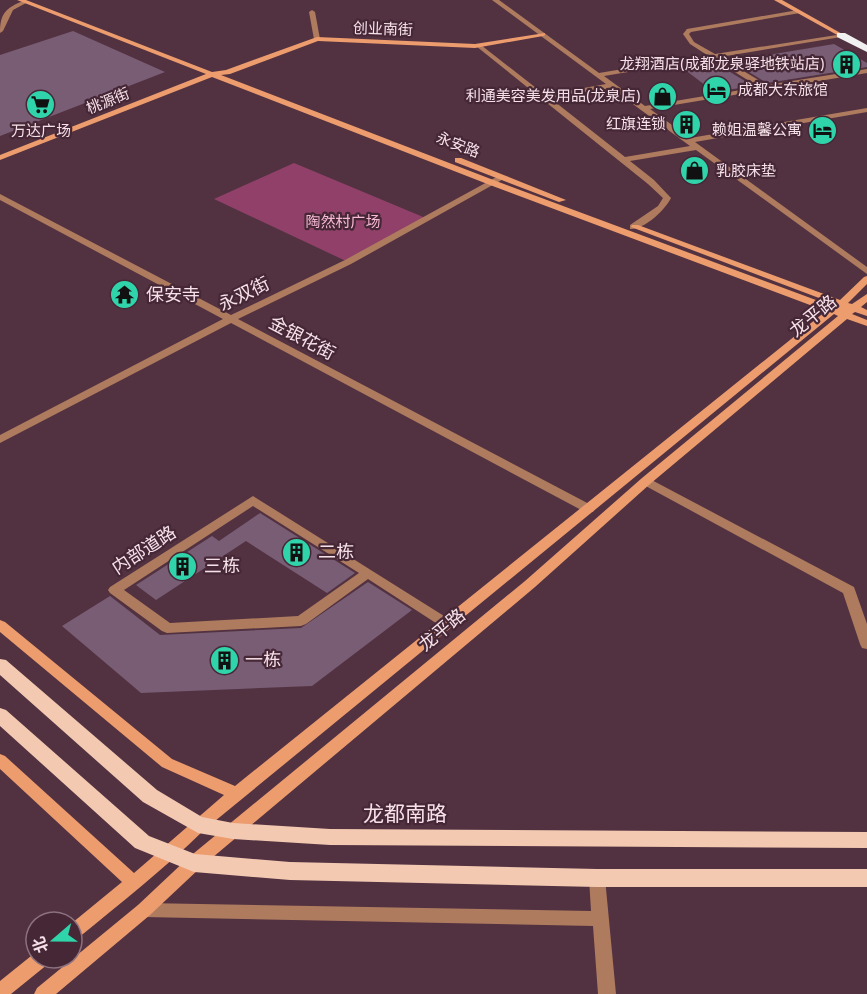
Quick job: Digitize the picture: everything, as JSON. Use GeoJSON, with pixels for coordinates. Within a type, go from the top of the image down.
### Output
{"type":"FeatureCollection","features":[{"type":"Feature","properties":{"kind":"highway"},"geometry":{"type":"LineString","coordinates":[[841,35],[858,33]]}},
{"type":"Feature","properties":{"kind":"highway"},"geometry":{"type":"LineString","coordinates":[[841,35],[867,49]]}},
{"type":"Feature","properties":{"kind":"main road","name":"龙都南路"},"geometry":{"type":"LineString","coordinates":[[0,665],[150,796],[198,825],[233,831],[330,837],[867,840]]}},
{"type":"Feature","properties":{"kind":"main road"},"geometry":{"type":"LineString","coordinates":[[0,715],[142,842],[194,863],[290,871],[597,878],[867,878]]}},
{"type":"Feature","properties":{"kind":"street","name":"永安路"},"geometry":{"type":"LineString","coordinates":[[39,0],[498,180],[633,227],[849,311]]}},
{"type":"Feature","properties":{"kind":"street"},"geometry":{"type":"LineString","coordinates":[[495,0],[867,271]]}},
{"type":"Feature","properties":{"kind":"street"},"geometry":{"type":"LineString","coordinates":[[777,0],[841,35]]}},
{"type":"Feature","properties":{"kind":"street"},"geometry":{"type":"LineString","coordinates":[[0,31],[10,9],[23,1],[849,311],[867,323]]}},
{"type":"Feature","properties":{"kind":"street"},"geometry":{"type":"LineString","coordinates":[[312,12],[316,39]]}},
{"type":"Feature","properties":{"kind":"street"},"geometry":{"type":"LineString","coordinates":[[766,88],[692,43],[686,34],[689,30],[798,12]]}},
{"type":"Feature","properties":{"kind":"street","name":"创业南街"},"geometry":{"type":"LineString","coordinates":[[227,72],[316,39],[479,45],[543,34]]}},
{"type":"Feature","properties":{"kind":"street"},"geometry":{"type":"LineString","coordinates":[[598,75],[841,35]]}},
{"type":"Feature","properties":{"kind":"street"},"geometry":{"type":"LineString","coordinates":[[479,45],[667,198],[662,208],[633,227]]}},
{"type":"Feature","properties":{"kind":"street"},"geometry":{"type":"LineString","coordinates":[[645,108],[867,71]]}},
{"type":"Feature","properties":{"kind":"street","name":"桃源街"},"geometry":{"type":"LineString","coordinates":[[0,158],[213,74],[227,72]]}},
{"type":"Feature","properties":{"kind":"street"},"geometry":{"type":"LineString","coordinates":[[544,97],[613,85]]}},
{"type":"Feature","properties":{"kind":"street"},"geometry":{"type":"LineString","coordinates":[[689,141],[867,110]]}},
{"type":"Feature","properties":{"kind":"street"},"geometry":{"type":"LineString","coordinates":[[623,160],[698,147]]}},
{"type":"Feature","properties":{"kind":"street","name":"永双街"},"geometry":{"type":"LineString","coordinates":[[0,440],[231,319],[348,262],[498,180]]}},
{"type":"Feature","properties":{"kind":"street","name":"金银花街"},"geometry":{"type":"LineString","coordinates":[[0,197],[590,509]]}},
{"type":"Feature","properties":{"kind":"street","name":"龙平路"},"geometry":{"type":"LineString","coordinates":[[43,994],[144,910],[194,863],[530,584],[646,481],[849,311],[867,279]]}},
{"type":"Feature","properties":{"kind":"street","name":"龙平路"},"geometry":{"type":"LineString","coordinates":[[84,923],[169,854],[198,825],[590,509],[867,297]]}},
{"type":"Feature","properties":{"kind":"street"},"geometry":{"type":"LineString","coordinates":[[646,481],[849,590],[867,644]]}},
{"type":"Feature","properties":{"kind":"street","name":"内部道路"},"geometry":{"type":"LineString","coordinates":[[368,573],[301,621],[167,628],[115,590],[253,500],[368,573],[447,624]]}},
{"type":"Feature","properties":{"kind":"street"},"geometry":{"type":"LineString","coordinates":[[0,625],[167,763],[237,794]]}},
{"type":"Feature","properties":{"kind":"street"},"geometry":{"type":"LineString","coordinates":[[0,760],[134,883]]}},
{"type":"Feature","properties":{"kind":"street"},"geometry":{"type":"LineString","coordinates":[[597,878],[607,994]]}},
{"type":"Feature","properties":{"kind":"street"},"geometry":{"type":"LineString","coordinates":[[144,910],[601,919]]}},
{"type":"Feature","properties":{"kind":"street"},"geometry":{"type":"LineString","coordinates":[[0,992],[27,970]]}},
{"type":"Feature","properties":{"kind":"green space","name":"陶然村广场"},"geometry":{"type":"Polygon","coordinates":[[[294,163],[428,219],[348,262],[214,199],[294,163]]]}},
{"type":"Feature","properties":{"kind":"building","name":"万达广场"},"geometry":{"type":"Polygon","coordinates":[[[73,31],[165,72],[0,136],[0,55],[73,31]]]}},
{"type":"Feature","properties":{"kind":"building","name":"龙翔酒店(成都龙泉驿地铁站店)"},"geometry":{"type":"Polygon","coordinates":[[[834,44],[867,63],[867,67],[767,83],[731,61],[834,44]]]}},
{"type":"Feature","properties":{"kind":"building"},"geometry":{"type":"Polygon","coordinates":[[[717,64],[753,86],[714,92],[684,69],[717,64]]]}},
{"type":"Feature","properties":{"kind":"building","name":"二栋"},"geometry":{"type":"Polygon","coordinates":[[[260,513],[355,573],[327,593],[246,541],[156,600],[136,585],[212,536],[219,541],[260,513]]]}},
{"type":"Feature","properties":{"kind":"building","name":"一栋"},"geometry":{"type":"Polygon","coordinates":[[[368,582],[412,610],[312,686],[141,693],[62,626],[110,596],[160,635],[301,628],[368,582]]]}},
{"type":"Feature","properties":{"kind":"place","name":"龙翔酒店(成都龙泉驿地铁站店)"},"geometry":{"type":"Point","coordinates":[846,64]}},
{"type":"Feature","properties":{"kind":"place","name":"成都大东旅馆"},"geometry":{"type":"Point","coordinates":[717,90]}},
{"type":"Feature","properties":{"kind":"place","name":"利通美容美发用品(龙泉店)"},"geometry":{"type":"Point","coordinates":[662,96]}},
{"type":"Feature","properties":{"kind":"place","name":"万达广场"},"geometry":{"type":"Point","coordinates":[41,104]}},
{"type":"Feature","properties":{"kind":"place","name":"红旗连锁"},"geometry":{"type":"Point","coordinates":[687,124]}},
{"type":"Feature","properties":{"kind":"place","name":"赖姐温馨公寓"},"geometry":{"type":"Point","coordinates":[823,130]}},
{"type":"Feature","properties":{"kind":"place","name":"乳胶床垫"},"geometry":{"type":"Point","coordinates":[695,171]}},
{"type":"Feature","properties":{"kind":"place","name":"保安寺"},"geometry":{"type":"Point","coordinates":[125,295]}},
{"type":"Feature","properties":{"kind":"place","name":"二栋"},"geometry":{"type":"Point","coordinates":[297,552]}},
{"type":"Feature","properties":{"kind":"place","name":"三栋"},"geometry":{"type":"Point","coordinates":[183,566]}},
{"type":"Feature","properties":{"kind":"place","name":"一栋"},"geometry":{"type":"Point","coordinates":[224,660]}}]}
